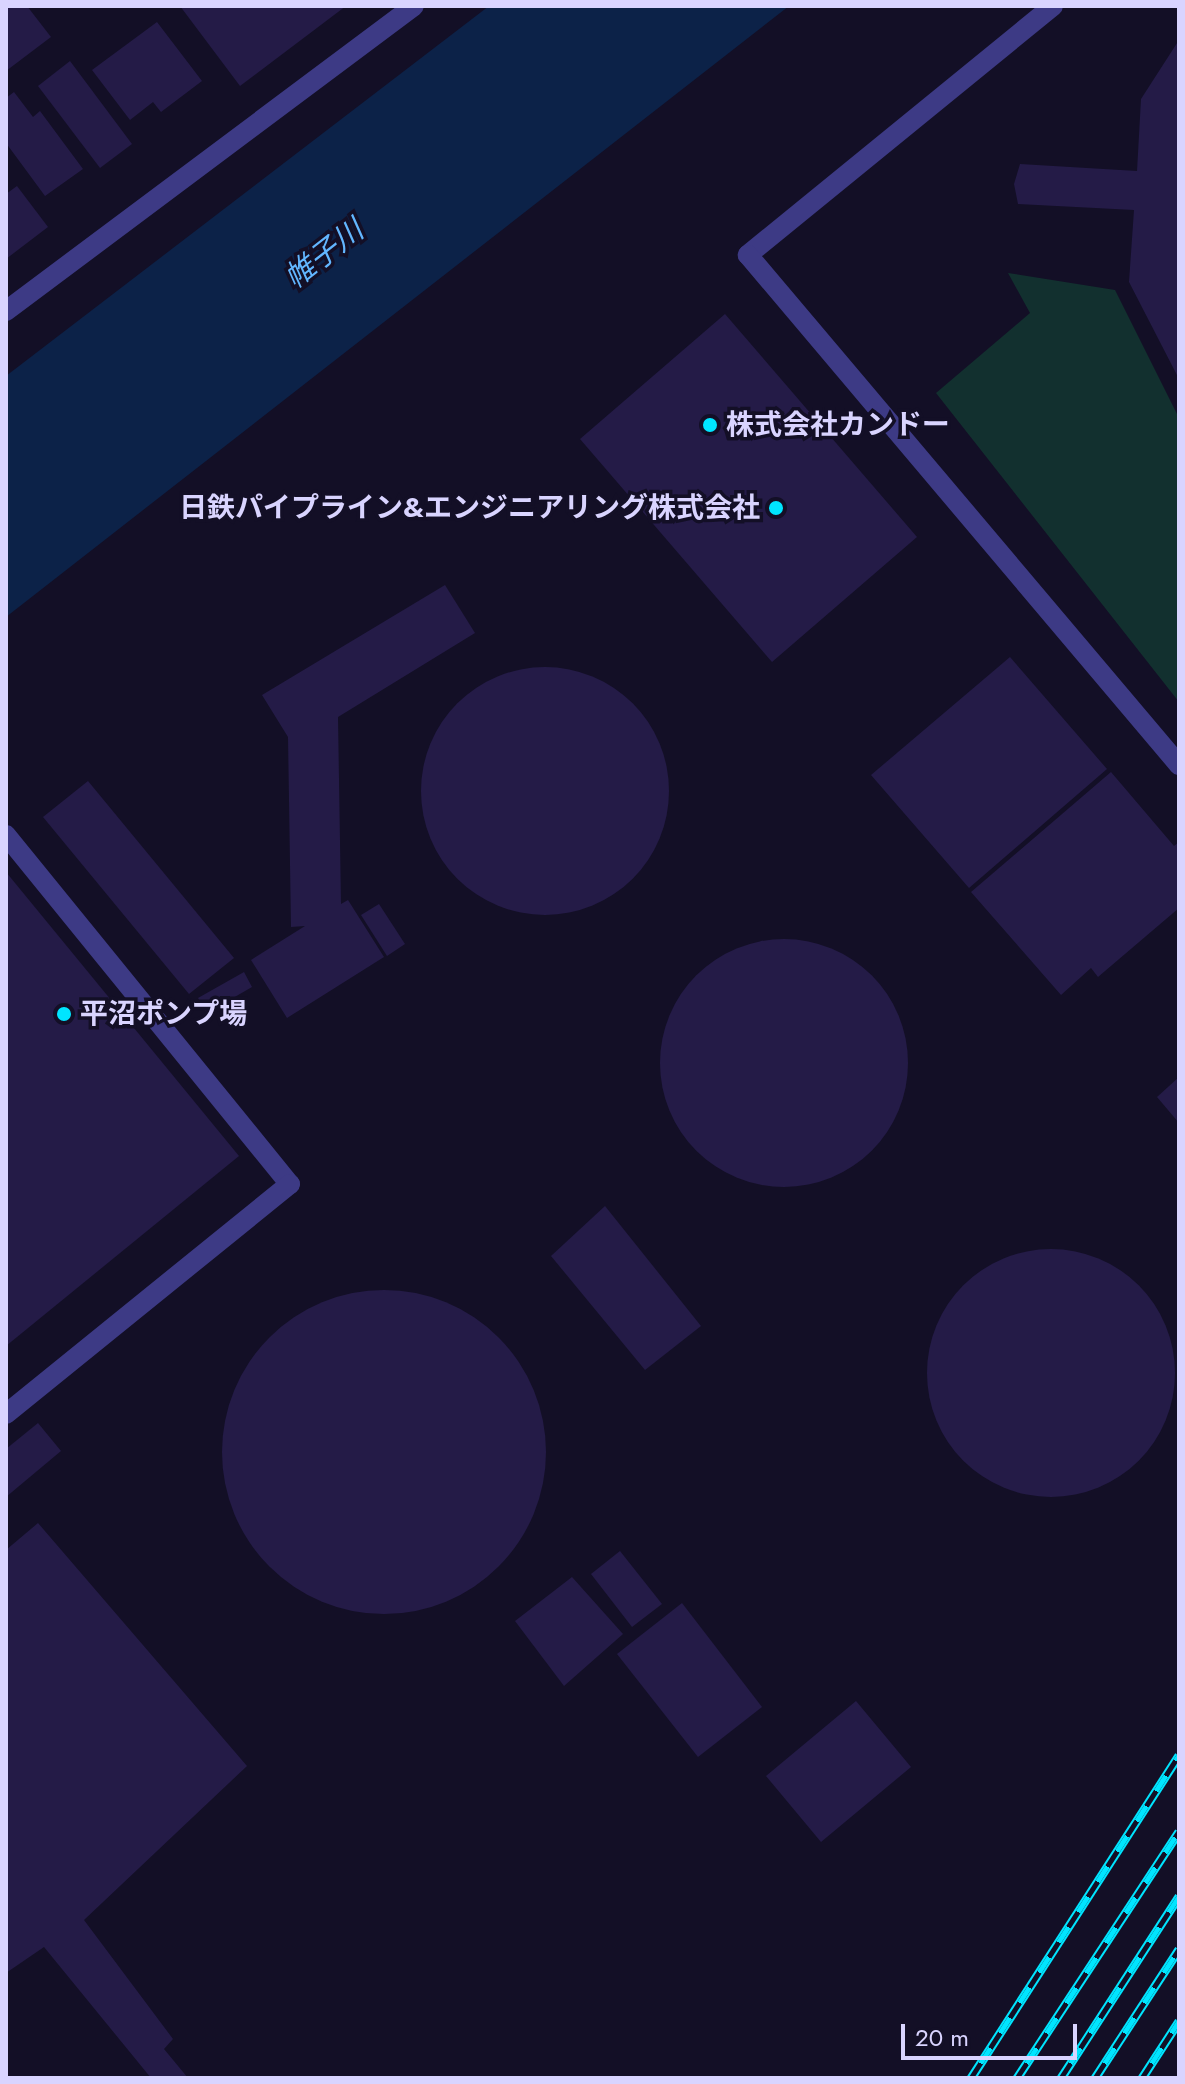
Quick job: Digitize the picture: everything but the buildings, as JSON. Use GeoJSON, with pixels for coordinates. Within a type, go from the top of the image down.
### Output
{"type":"FeatureCollection","features":[{"type":"Feature","properties":{"kind":"street"},"geometry":{"type":"LineString","coordinates":[[6,311],[414,6]]}},
{"type":"Feature","properties":{"kind":"street"},"geometry":{"type":"LineString","coordinates":[[1053,6],[748,255],[1179,765]]}},
{"type":"Feature","properties":{"kind":"street"},"geometry":{"type":"LineString","coordinates":[[6,835],[290,1184],[6,1414]]}},
{"type":"Feature","properties":{"kind":"green space"},"geometry":{"type":"Polygon","coordinates":[[[1008,273],[1115,290],[1179,418],[1179,702],[936,393],[1030,313],[1008,273]]]}},
{"type":"Feature","properties":{"kind":"water","name":"帷子川"},"geometry":{"type":"Polygon","coordinates":[[[489,6],[789,6],[6,617],[6,376],[489,6]]]}},
{"type":"Feature","properties":{"kind":"railway"},"geometry":{"type":"LineString","coordinates":[[971,2078],[1179,1755]]}},
{"type":"Feature","properties":{"kind":"railway"},"geometry":{"type":"LineString","coordinates":[[1017,2078],[1179,1831]]}},
{"type":"Feature","properties":{"kind":"railway"},"geometry":{"type":"LineString","coordinates":[[1061,2078],[1179,1896]]}},
{"type":"Feature","properties":{"kind":"railway"},"geometry":{"type":"LineString","coordinates":[[1095,2078],[1179,1949]]}},
{"type":"Feature","properties":{"kind":"railway"},"geometry":{"type":"LineString","coordinates":[[1142,2078],[1179,2021]]}},
{"type":"Feature","properties":{"kind":"place","name":"株式会社カンドー"},"geometry":{"type":"Point","coordinates":[710,425]}},
{"type":"Feature","properties":{"kind":"place","name":"日鉄パイプライン&エンジニアリング株式会社"},"geometry":{"type":"Point","coordinates":[776,508]}},
{"type":"Feature","properties":{"kind":"place","name":"平沼ポンプ場"},"geometry":{"type":"Point","coordinates":[64,1014]}}]}
